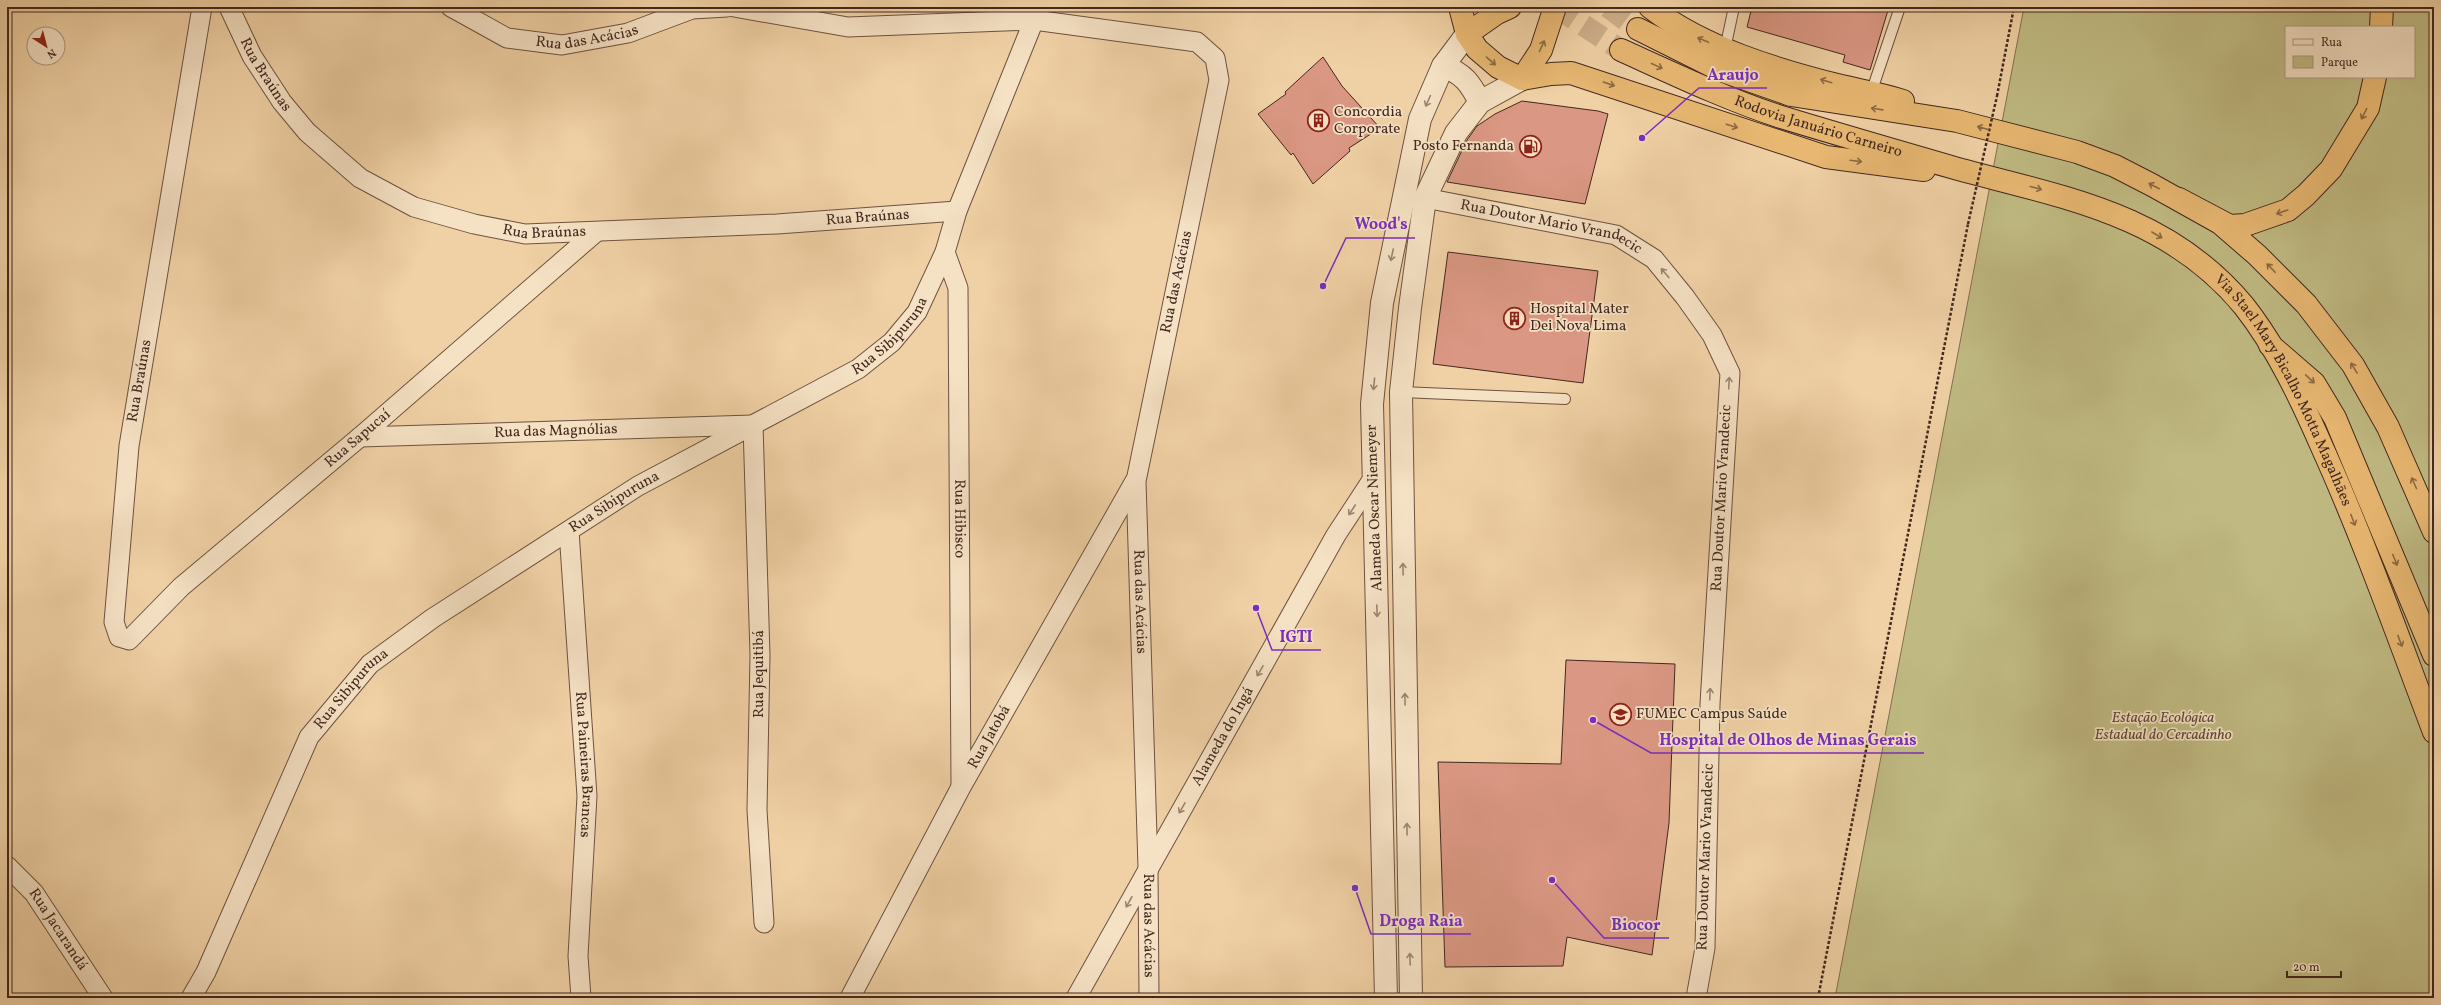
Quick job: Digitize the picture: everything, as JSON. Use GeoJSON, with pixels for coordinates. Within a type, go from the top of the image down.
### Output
{"type":"FeatureCollection","features":[{"type":"Feature","properties":{"kind":"highway"},"geometry":{"type":"LineString","coordinates":[[1460,7],[1467,34],[1477,49],[1498,67],[1522,79],[1571,73],[1826,157],[1926,170],[1961,169]]}},
{"type":"Feature","properties":{"kind":"highway"},"geometry":{"type":"LineString","coordinates":[[1467,34],[1497,13],[1510,7]]}},
{"type":"Feature","properties":{"kind":"highway"},"geometry":{"type":"LineString","coordinates":[[1634,7],[1653,10],[1697,37],[1725,49],[1825,81],[1898,99],[1957,121]]}},
{"type":"Feature","properties":{"kind":"highway"},"geometry":{"type":"LineString","coordinates":[[2381,26],[2382,7]]}},
{"type":"Feature","properties":{"kind":"highway"},"geometry":{"type":"LineString","coordinates":[[1522,79],[1540,50],[1554,8]]}},
{"type":"Feature","properties":{"kind":"highway","name":"Rodovia Januário Carneiro"},"geometry":{"type":"LineString","coordinates":[[1638,29],[1720,70],[1791,95],[1957,121],[2009,136],[2077,152],[2115,166],[2179,199]]}},
{"type":"Feature","properties":{"kind":"highway","name":"Rodovia Januário Carneiro"},"geometry":{"type":"LineString","coordinates":[[1622,50],[1716,93],[1779,116],[1961,169],[1998,178]]}},
{"type":"Feature","properties":{"kind":"highway"},"geometry":{"type":"LineString","coordinates":[[2179,199],[2230,226],[2245,225],[2288,210],[2306,196],[2331,169],[2368,108],[2375,78]]}},
{"type":"Feature","properties":{"kind":"highway","name":"Via Stael Mary Bicalho Motta Magalhães"},"geometry":{"type":"LineString","coordinates":[[1998,178],[2073,198],[2115,214],[2153,232],[2187,253],[2212,273],[2244,307],[2270,345],[2305,408],[2343,495],[2434,732]]}},
{"type":"Feature","properties":{"kind":"highway"},"geometry":{"type":"LineString","coordinates":[[2179,199],[2220,223],[2257,255],[2306,304],[2353,365],[2388,427],[2434,532]]}},
{"type":"Feature","properties":{"kind":"highway"},"geometry":{"type":"LineString","coordinates":[[2270,345],[2314,383],[2335,418],[2434,655]]}},
{"type":"Feature","properties":{"kind":"street","name":"Rua Braúnas"},"geometry":{"type":"LineString","coordinates":[[119,637],[114,622],[129,446],[202,7]]}},
{"type":"Feature","properties":{"kind":"street","name":"Rua Braúnas"},"geometry":{"type":"LineString","coordinates":[[229,7],[252,56],[282,102],[307,132],[360,178],[414,207],[474,224],[525,234],[777,224],[957,211]]}},
{"type":"Feature","properties":{"kind":"street","name":"Rua das Acácias"},"geometry":{"type":"LineString","coordinates":[[451,7],[506,38],[562,45],[628,33],[692,9],[727,7]]}},
{"type":"Feature","properties":{"kind":"street","name":"Rua das Acácias"},"geometry":{"type":"LineString","coordinates":[[734,7],[848,27],[1034,20],[1197,42],[1215,58],[1219,80],[1136,481],[1148,868],[1149,998]]}},
{"type":"Feature","properties":{"kind":"street","name":"Rua Sibipuruna"},"geometry":{"type":"LineString","coordinates":[[191,998],[206,972],[309,737],[370,664],[433,618],[569,532],[638,486],[858,368],[892,342],[917,312],[945,252],[957,211],[1034,20]]}},
{"type":"Feature","properties":{"kind":"street","name":"Alameda Oscar Niemeyer"},"geometry":{"type":"LineString","coordinates":[[1386,998],[1372,404],[1382,303],[1420,119],[1443,66],[1467,34]]}},
{"type":"Feature","properties":{"kind":"street"},"geometry":{"type":"LineString","coordinates":[[1443,66],[1458,72],[1470,85],[1480,102]]}},
{"type":"Feature","properties":{"kind":"street","name":"Alameda Oscar Niemeyer"},"geometry":{"type":"LineString","coordinates":[[1411,998],[1407,852],[1401,392],[1410,308],[1425,198],[1456,133],[1480,102],[1522,79]]}},
{"type":"Feature","properties":{"kind":"street","name":"Rua Doutor Mario Vrandecic"},"geometry":{"type":"LineString","coordinates":[[1425,198],[1616,235],[1654,259],[1712,335],[1730,373],[1710,704],[1705,948],[1696,998]]}},
{"type":"Feature","properties":{"kind":"street","name":"Rua Sapucaí"},"geometry":{"type":"LineString","coordinates":[[119,637],[129,640],[181,586],[360,437],[596,232]]}},
{"type":"Feature","properties":{"kind":"street","name":"Rua Hibisco"},"geometry":{"type":"LineString","coordinates":[[945,252],[958,288],[961,787]]}},
{"type":"Feature","properties":{"kind":"street","name":"Rua das Magnólias"},"geometry":{"type":"LineString","coordinates":[[360,437],[753,424]]}},
{"type":"Feature","properties":{"kind":"street","name":"Rua Jequitibá"},"geometry":{"type":"LineString","coordinates":[[753,424],[760,655],[757,810],[764,923]]}},
{"type":"Feature","properties":{"kind":"street","name":"Alameda do Ingá"},"geometry":{"type":"LineString","coordinates":[[1076,998],[1336,535],[1374,477]]}},
{"type":"Feature","properties":{"kind":"street","name":"Rua Jatobá"},"geometry":{"type":"LineString","coordinates":[[850,998],[961,787],[1136,481]]}},
{"type":"Feature","properties":{"kind":"street","name":"Rua Paineiras Brancas"},"geometry":{"type":"LineString","coordinates":[[569,532],[587,796],[578,956],[581,998]]}},
{"type":"Feature","properties":{"kind":"street","name":"Rua Jacarandá"},"geometry":{"type":"LineString","coordinates":[[7,866],[34,892],[103,998]]}},
{"type":"Feature","properties":{"kind":"lane"},"geometry":{"type":"LineString","coordinates":[[1725,49],[1734,7]]}},
{"type":"Feature","properties":{"kind":"lane"},"geometry":{"type":"LineString","coordinates":[[1871,93],[1900,7]]}},
{"type":"Feature","properties":{"kind":"lane"},"geometry":{"type":"LineString","coordinates":[[1401,392],[1565,399]]}},
{"type":"Feature","properties":{"kind":"path"},"geometry":{"type":"LineString","coordinates":[[1818,998],[1968,224],[1997,96],[2014,7]]}},
{"type":"Feature","properties":{"kind":"green space","name":"Estação Ecológica Estadual do Cercadinho"},"geometry":{"type":"Polygon","coordinates":[[[2024,7],[2434,7],[2434,998],[1835,998],[2024,7]]]}},
{"type":"Feature","properties":{"kind":"building"},"geometry":{"type":"Polygon","coordinates":[[[1752,7],[1889,7],[1870,70],[1843,62],[1845,55],[1747,27],[1752,7]]]}},
{"type":"Feature","properties":{"kind":"building","name":"Concordia Corporate"},"geometry":{"type":"Polygon","coordinates":[[[1323,57],[1342,86],[1380,128],[1349,148],[1350,151],[1313,184],[1293,153],[1291,155],[1258,114],[1286,94],[1285,92],[1323,57]]]}},
{"type":"Feature","properties":{"kind":"building"},"geometry":{"type":"Polygon","coordinates":[[[1522,101],[1598,111],[1608,114],[1585,204],[1447,182],[1467,140],[1477,126],[1495,114],[1522,101]]]}},
{"type":"Feature","properties":{"kind":"building","name":"Hospital Mater Dei Nova Lima"},"geometry":{"type":"Polygon","coordinates":[[[1448,252],[1598,271],[1583,383],[1433,364],[1448,252]]]}},
{"type":"Feature","properties":{"kind":"building"},"geometry":{"type":"Polygon","coordinates":[[[1566,660],[1675,664],[1669,823],[1652,955],[1567,937],[1563,966],[1445,967],[1438,762],[1561,764],[1566,660]]]}},
{"type":"Feature","properties":{"kind":"tunnel"},"geometry":{"type":"LineString","coordinates":[[1556,7],[1621,50]]}},
{"type":"Feature","properties":{"kind":"tunnel"},"geometry":{"type":"LineString","coordinates":[[1608,7],[1638,29]]}},
{"type":"Feature","properties":{"kind":"place","name":"Concordia Corporate"},"geometry":{"type":"Point","coordinates":[1319,121]}},
{"type":"Feature","properties":{"kind":"place","name":"Araujo"},"geometry":{"type":"Point","coordinates":[1642,138]}},
{"type":"Feature","properties":{"kind":"place","name":"Posto Fernanda"},"geometry":{"type":"Point","coordinates":[1530,146]}},
{"type":"Feature","properties":{"kind":"place","name":"Wood's"},"geometry":{"type":"Point","coordinates":[1323,286]}},
{"type":"Feature","properties":{"kind":"place","name":"Hospital Mater Dei Nova Lima"},"geometry":{"type":"Point","coordinates":[1515,318]}},
{"type":"Feature","properties":{"kind":"place","name":"IGTI"},"geometry":{"type":"Point","coordinates":[1256,608]}},
{"type":"Feature","properties":{"kind":"place","name":"FUMEC Campus Saúde"},"geometry":{"type":"Point","coordinates":[1620,714]}},
{"type":"Feature","properties":{"kind":"place","name":"Hospital de Olhos de Minas Gerais"},"geometry":{"type":"Point","coordinates":[1593,720]}},
{"type":"Feature","properties":{"kind":"place","name":"Biocor"},"geometry":{"type":"Point","coordinates":[1552,880]}},
{"type":"Feature","properties":{"kind":"place","name":"Droga Raia"},"geometry":{"type":"Point","coordinates":[1355,888]}}]}
